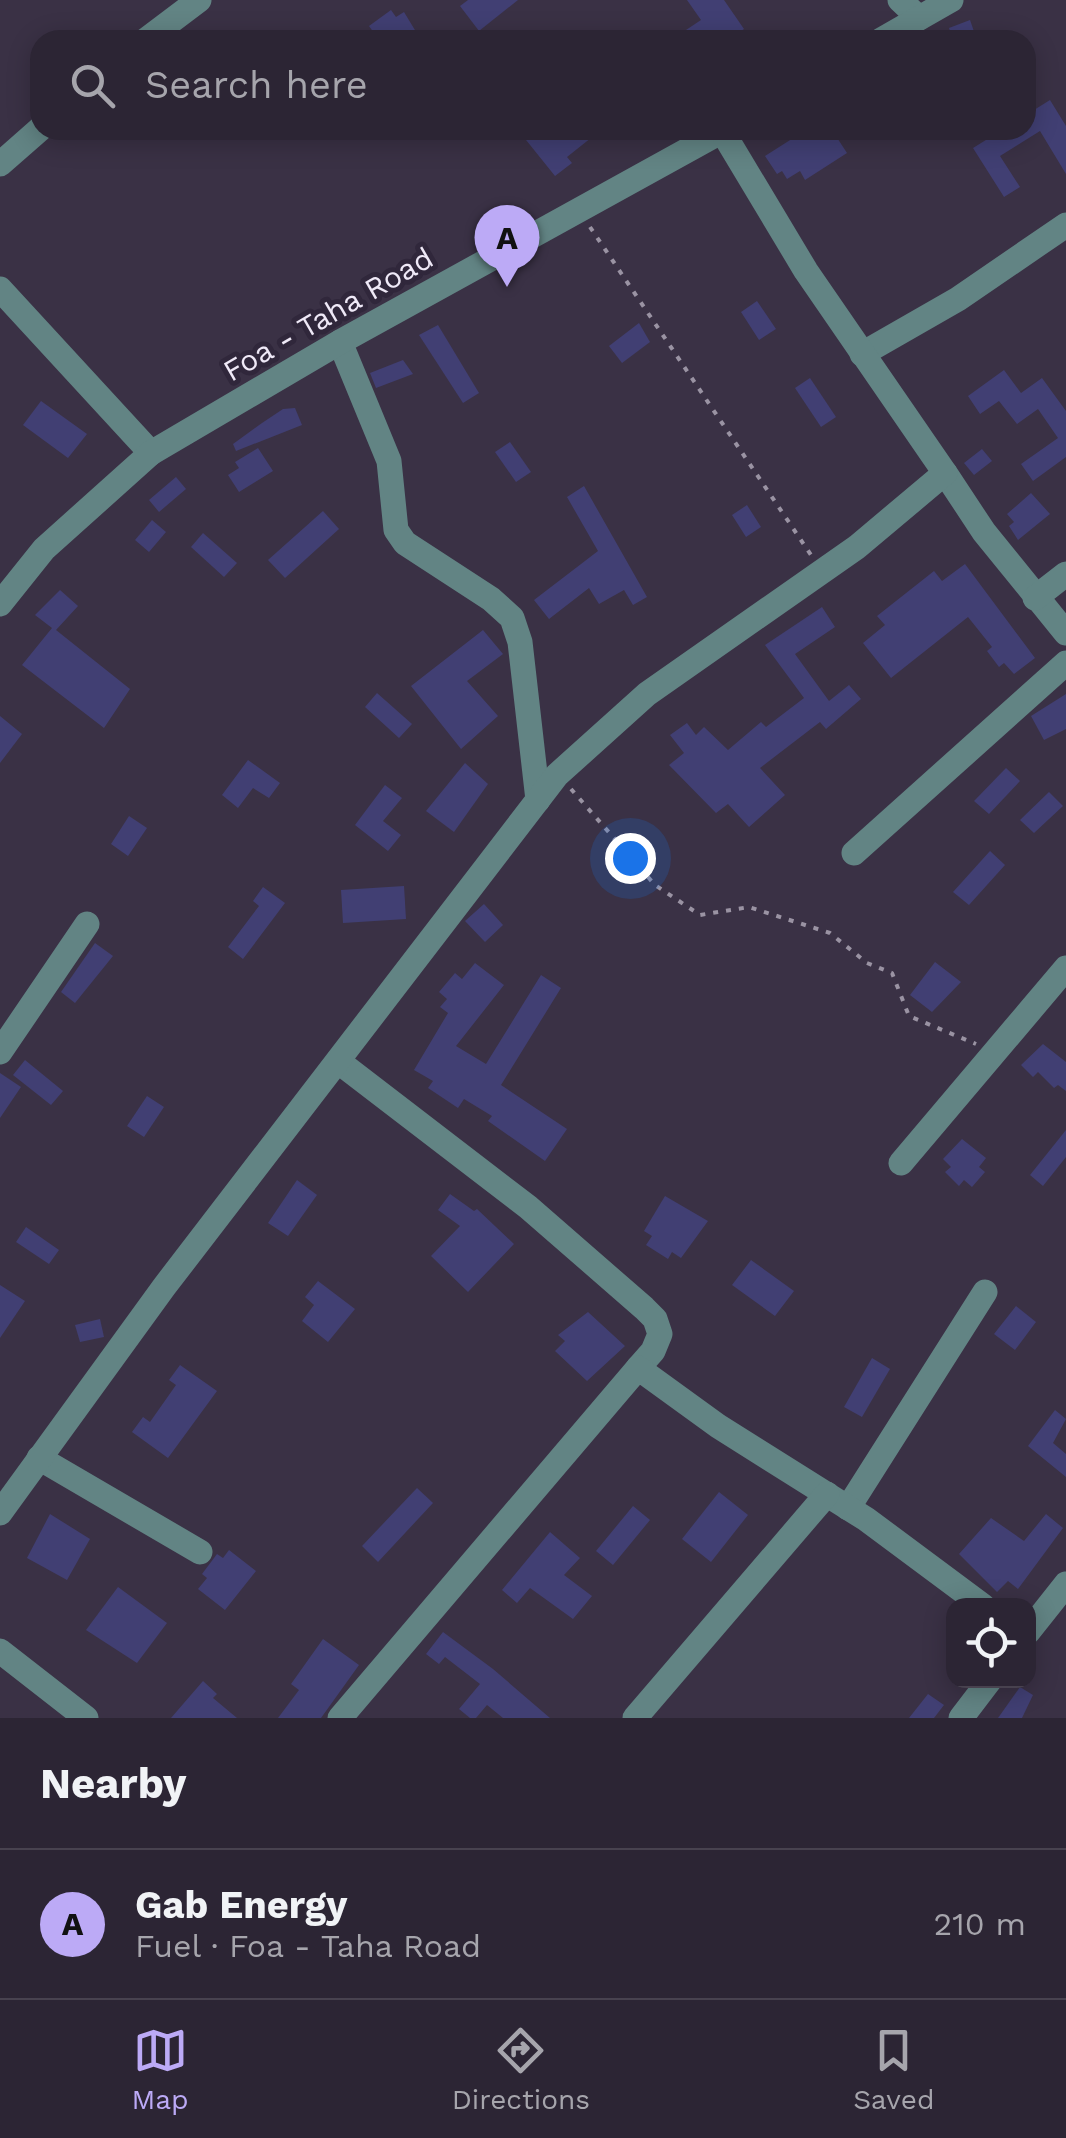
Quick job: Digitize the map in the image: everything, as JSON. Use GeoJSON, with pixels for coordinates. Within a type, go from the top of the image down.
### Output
{"type":"FeatureCollection","features":[{"type":"Feature","properties":{"kind":"street"},"geometry":{"type":"LineString","coordinates":[[160,30],[200,0]]}},
{"type":"Feature","properties":{"kind":"street"},"geometry":{"type":"LineString","coordinates":[[891,30],[910,9],[950,0]]}},
{"type":"Feature","properties":{"kind":"street"},"geometry":{"type":"LineString","coordinates":[[0,164],[30,138]]}},
{"type":"Feature","properties":{"kind":"street","name":"Foa - Taha Road"},"geometry":{"type":"LineString","coordinates":[[0,604],[44,550],[152,454],[340,342],[707,140]]}},
{"type":"Feature","properties":{"kind":"street"},"geometry":{"type":"LineString","coordinates":[[729,140],[862,354],[1035,598],[1066,632]]}},
{"type":"Feature","properties":{"kind":"street"},"geometry":{"type":"LineString","coordinates":[[862,354],[958,299],[1066,225]]}},
{"type":"Feature","properties":{"kind":"street"},"geometry":{"type":"LineString","coordinates":[[5,306],[152,454]]}},
{"type":"Feature","properties":{"kind":"street"},"geometry":{"type":"LineString","coordinates":[[340,342],[389,462],[396,530],[405,544],[491,599],[512,618],[520,642],[538,800]]}},
{"type":"Feature","properties":{"kind":"street"},"geometry":{"type":"LineString","coordinates":[[0,1513],[557,775],[646,694],[823,571],[945,473]]}},
{"type":"Feature","properties":{"kind":"street"},"geometry":{"type":"LineString","coordinates":[[1035,598],[1066,574]]}},
{"type":"Feature","properties":{"kind":"street"},"geometry":{"type":"LineString","coordinates":[[854,853],[1066,664]]}},
{"type":"Feature","properties":{"kind":"street"},"geometry":{"type":"LineString","coordinates":[[0,1052],[87,924]]}},
{"type":"Feature","properties":{"kind":"street"},"geometry":{"type":"LineString","coordinates":[[901,1163],[1066,968]]}},
{"type":"Feature","properties":{"kind":"street"},"geometry":{"type":"LineString","coordinates":[[338,1062],[528,1206],[644,1308],[660,1334],[653,1352],[340,1718]]}},
{"type":"Feature","properties":{"kind":"street"},"geometry":{"type":"LineString","coordinates":[[635,1718],[838,1501],[985,1292]]}},
{"type":"Feature","properties":{"kind":"street"},"geometry":{"type":"LineString","coordinates":[[638,1368],[718,1426],[838,1501],[973,1598]]}},
{"type":"Feature","properties":{"kind":"street"},"geometry":{"type":"LineString","coordinates":[[39,1458],[200,1552]]}},
{"type":"Feature","properties":{"kind":"street"},"geometry":{"type":"LineString","coordinates":[[1036,1622],[1066,1584]]}},
{"type":"Feature","properties":{"kind":"street"},"geometry":{"type":"LineString","coordinates":[[0,1651],[86,1718]]}},
{"type":"Feature","properties":{"kind":"street"},"geometry":{"type":"LineString","coordinates":[[961,1718],[984,1688]]}},
{"type":"Feature","properties":{"kind":"path"},"geometry":{"type":"LineString","coordinates":[[582,209],[600,247],[823,571]]}},
{"type":"Feature","properties":{"kind":"path"},"geometry":{"type":"LineString","coordinates":[[557,775],[655,885],[700,915],[749,907],[830,933],[866,963],[892,973],[909,1016],[972,1041],[990,1056]]}},
{"type":"Feature","properties":{"kind":"building"},"geometry":{"type":"Polygon","coordinates":[[[468,0],[518,0],[480,30],[460,6],[468,0]]]}},
{"type":"Feature","properties":{"kind":"building"},"geometry":{"type":"Polygon","coordinates":[[[687,0],[724,0],[744,29],[686,30],[701,20],[687,0]]]}},
{"type":"Feature","properties":{"kind":"building"},"geometry":{"type":"Polygon","coordinates":[[[391,10],[396,17],[404,12],[415,30],[372,30],[369,26],[391,10]]]}},
{"type":"Feature","properties":{"kind":"building"},"geometry":{"type":"Polygon","coordinates":[[[970,20],[974,30],[950,30],[970,20]]]}},
{"type":"Feature","properties":{"kind":"building"},"geometry":{"type":"Polygon","coordinates":[[[1050,100],[1066,126],[1066,174],[1040,131],[1036,134],[1036,109],[1050,100]]]}},
{"type":"Feature","properties":{"kind":"building"},"geometry":{"type":"Polygon","coordinates":[[[526,140],[588,140],[567,157],[572,163],[555,176],[526,140]]]}},
{"type":"Feature","properties":{"kind":"building"},"geometry":{"type":"Polygon","coordinates":[[[790,140],[839,140],[847,153],[805,180],[800,171],[787,179],[782,171],[777,174],[765,156],[790,140]]]}},
{"type":"Feature","properties":{"kind":"building"},"geometry":{"type":"Polygon","coordinates":[[[986,140],[1026,140],[1000,156],[1020,187],[1004,197],[973,148],[986,140]]]}},
{"type":"Feature","properties":{"kind":"building"},"geometry":{"type":"Polygon","coordinates":[[[757,301],[776,329],[759,340],[741,312],[757,301]]]}},
{"type":"Feature","properties":{"kind":"building"},"geometry":{"type":"Polygon","coordinates":[[[639,323],[650,342],[622,363],[609,346],[639,323]]]}},
{"type":"Feature","properties":{"kind":"building"},"geometry":{"type":"Polygon","coordinates":[[[438,325],[479,393],[463,403],[419,335],[438,325]]]}},
{"type":"Feature","properties":{"kind":"building"},"geometry":{"type":"Polygon","coordinates":[[[403,360],[413,374],[376,388],[370,373],[403,360]]]}},
{"type":"Feature","properties":{"kind":"building"},"geometry":{"type":"Polygon","coordinates":[[[1004,370],[1021,393],[1042,378],[1066,411],[1066,457],[1033,481],[1021,464],[1058,438],[1038,409],[1017,424],[999,401],[980,414],[968,396],[1004,370]]]}},
{"type":"Feature","properties":{"kind":"building"},"geometry":{"type":"Polygon","coordinates":[[[810,378],[836,417],[821,427],[795,388],[810,378]]]}},
{"type":"Feature","properties":{"kind":"building"},"geometry":{"type":"Polygon","coordinates":[[[41,401],[87,434],[68,458],[23,425],[41,401]]]}},
{"type":"Feature","properties":{"kind":"building"},"geometry":{"type":"Polygon","coordinates":[[[295,408],[302,425],[236,451],[233,444],[283,409],[295,408]]]}},
{"type":"Feature","properties":{"kind":"building"},"geometry":{"type":"Polygon","coordinates":[[[510,442],[531,472],[516,482],[495,452],[510,442]]]}},
{"type":"Feature","properties":{"kind":"building"},"geometry":{"type":"Polygon","coordinates":[[[258,448],[273,471],[239,492],[228,475],[239,468],[235,462],[258,448]]]}},
{"type":"Feature","properties":{"kind":"building"},"geometry":{"type":"Polygon","coordinates":[[[982,449],[992,461],[974,475],[964,463],[982,449]]]}},
{"type":"Feature","properties":{"kind":"building"},"geometry":{"type":"Polygon","coordinates":[[[176,477],[186,489],[159,512],[149,500],[176,477]]]}},
{"type":"Feature","properties":{"kind":"building"},"geometry":{"type":"Polygon","coordinates":[[[584,486],[647,597],[633,605],[624,590],[599,604],[589,588],[549,619],[534,600],[598,551],[567,497],[584,486]]]}},
{"type":"Feature","properties":{"kind":"building"},"geometry":{"type":"Polygon","coordinates":[[[1031,493],[1050,514],[1018,540],[1009,526],[1014,522],[1007,514],[1031,493]]]}},
{"type":"Feature","properties":{"kind":"building"},"geometry":{"type":"Polygon","coordinates":[[[747,505],[761,527],[746,537],[732,515],[747,505]]]}},
{"type":"Feature","properties":{"kind":"building"},"geometry":{"type":"Polygon","coordinates":[[[323,511],[339,529],[285,578],[268,560],[323,511]]]}},
{"type":"Feature","properties":{"kind":"building"},"geometry":{"type":"Polygon","coordinates":[[[152,520],[166,532],[149,552],[135,540],[152,520]]]}},
{"type":"Feature","properties":{"kind":"building"},"geometry":{"type":"Polygon","coordinates":[[[203,533],[237,563],[224,577],[191,547],[203,533]]]}},
{"type":"Feature","properties":{"kind":"building"},"geometry":{"type":"Polygon","coordinates":[[[965,564],[1035,658],[1014,674],[1004,663],[999,667],[987,651],[992,647],[968,617],[891,678],[863,643],[885,625],[877,616],[934,571],[942,581],[965,564]]]}},
{"type":"Feature","properties":{"kind":"building"},"geometry":{"type":"Polygon","coordinates":[[[60,590],[78,606],[56,630],[130,689],[104,728],[22,665],[52,628],[35,615],[60,590]]]}},
{"type":"Feature","properties":{"kind":"building"},"geometry":{"type":"Polygon","coordinates":[[[822,607],[835,627],[795,654],[829,701],[849,685],[861,699],[826,729],[820,722],[760,768],[785,795],[749,827],[728,804],[716,813],[669,765],[684,753],[670,735],[687,723],[696,735],[704,727],[728,750],[761,722],[766,727],[804,698],[765,645],[822,607]]]}},
{"type":"Feature","properties":{"kind":"building"},"geometry":{"type":"Polygon","coordinates":[[[483,630],[503,654],[467,681],[498,716],[461,749],[411,686],[483,630]]]}},
{"type":"Feature","properties":{"kind":"building"},"geometry":{"type":"Polygon","coordinates":[[[377,693],[412,724],[399,738],[365,707],[377,693]]]}},
{"type":"Feature","properties":{"kind":"building"},"geometry":{"type":"Polygon","coordinates":[[[1066,694],[1066,729],[1044,740],[1031,716],[1066,694]]]}},
{"type":"Feature","properties":{"kind":"building"},"geometry":{"type":"Polygon","coordinates":[[[0,716],[22,734],[0,763],[0,716]]]}},
{"type":"Feature","properties":{"kind":"building"},"geometry":{"type":"Polygon","coordinates":[[[248,760],[280,783],[269,798],[253,788],[238,808],[222,795],[248,760]]]}},
{"type":"Feature","properties":{"kind":"building"},"geometry":{"type":"Polygon","coordinates":[[[465,763],[488,784],[454,832],[426,811],[465,763]]]}},
{"type":"Feature","properties":{"kind":"building"},"geometry":{"type":"Polygon","coordinates":[[[1006,768],[1020,781],[989,814],[974,801],[1006,768]]]}},
{"type":"Feature","properties":{"kind":"building"},"geometry":{"type":"Polygon","coordinates":[[[385,785],[402,798],[383,821],[401,835],[388,851],[355,825],[385,785]]]}},
{"type":"Feature","properties":{"kind":"building"},"geometry":{"type":"Polygon","coordinates":[[[1049,792],[1063,806],[1034,833],[1020,820],[1049,792]]]}},
{"type":"Feature","properties":{"kind":"building"},"geometry":{"type":"Polygon","coordinates":[[[129,816],[147,828],[128,856],[111,844],[129,816]]]}},
{"type":"Feature","properties":{"kind":"building"},"geometry":{"type":"Polygon","coordinates":[[[990,851],[1005,865],[969,905],[953,892],[990,851]]]}},
{"type":"Feature","properties":{"kind":"building"},"geometry":{"type":"Polygon","coordinates":[[[404,886],[406,919],[343,923],[341,890],[404,886]]]}},
{"type":"Feature","properties":{"kind":"building"},"geometry":{"type":"Polygon","coordinates":[[[263,887],[285,903],[243,959],[228,947],[259,906],[253,901],[263,887]]]}},
{"type":"Feature","properties":{"kind":"building"},"geometry":{"type":"Polygon","coordinates":[[[484,904],[503,925],[485,942],[465,921],[484,904]]]}},
{"type":"Feature","properties":{"kind":"building"},"geometry":{"type":"Polygon","coordinates":[[[95,943],[113,956],[75,1003],[61,992],[95,943]]]}},
{"type":"Feature","properties":{"kind":"building"},"geometry":{"type":"Polygon","coordinates":[[[935,962],[961,982],[932,1012],[910,995],[935,962]]]}},
{"type":"Feature","properties":{"kind":"building"},"geometry":{"type":"Polygon","coordinates":[[[475,963],[504,985],[456,1046],[486,1064],[541,975],[561,988],[501,1085],[567,1129],[545,1161],[488,1121],[492,1116],[464,1099],[458,1108],[428,1088],[433,1081],[414,1070],[448,1013],[440,1007],[447,999],[439,992],[455,973],[462,979],[475,963]]]}},
{"type":"Feature","properties":{"kind":"building"},"geometry":{"type":"Polygon","coordinates":[[[1043,1044],[1066,1062],[1066,1091],[1058,1085],[1054,1088],[1038,1072],[1033,1077],[1021,1065],[1043,1044]]]}},
{"type":"Feature","properties":{"kind":"building"},"geometry":{"type":"Polygon","coordinates":[[[25,1060],[63,1091],[51,1105],[13,1075],[25,1060]]]}},
{"type":"Feature","properties":{"kind":"building"},"geometry":{"type":"Polygon","coordinates":[[[0,1073],[21,1087],[0,1118],[0,1073]]]}},
{"type":"Feature","properties":{"kind":"building"},"geometry":{"type":"Polygon","coordinates":[[[147,1096],[164,1107],[144,1137],[127,1126],[147,1096]]]}},
{"type":"Feature","properties":{"kind":"building"},"geometry":{"type":"Polygon","coordinates":[[[1066,1130],[1066,1157],[1043,1186],[1030,1175],[1066,1130]]]}},
{"type":"Feature","properties":{"kind":"building"},"geometry":{"type":"Polygon","coordinates":[[[962,1139],[986,1158],[979,1167],[985,1172],[972,1187],[964,1180],[959,1186],[945,1172],[951,1167],[943,1159],[962,1139]]]}},
{"type":"Feature","properties":{"kind":"building"},"geometry":{"type":"Polygon","coordinates":[[[297,1180],[317,1195],[288,1236],[268,1223],[297,1180]]]}},
{"type":"Feature","properties":{"kind":"building"},"geometry":{"type":"Polygon","coordinates":[[[450,1194],[474,1211],[477,1209],[514,1244],[468,1292],[431,1256],[460,1226],[438,1210],[450,1194]]]}},
{"type":"Feature","properties":{"kind":"building"},"geometry":{"type":"Polygon","coordinates":[[[665,1196],[708,1221],[681,1258],[672,1252],[668,1259],[646,1245],[652,1236],[644,1231],[665,1196]]]}},
{"type":"Feature","properties":{"kind":"building"},"geometry":{"type":"Polygon","coordinates":[[[26,1227],[59,1250],[49,1264],[16,1242],[26,1227]]]}},
{"type":"Feature","properties":{"kind":"building"},"geometry":{"type":"Polygon","coordinates":[[[751,1260],[794,1291],[775,1316],[732,1285],[751,1260]]]}},
{"type":"Feature","properties":{"kind":"building"},"geometry":{"type":"Polygon","coordinates":[[[318,1281],[355,1309],[328,1342],[302,1321],[314,1305],[305,1297],[318,1281]]]}},
{"type":"Feature","properties":{"kind":"building"},"geometry":{"type":"Polygon","coordinates":[[[0,1285],[25,1301],[0,1338],[0,1285]]]}},
{"type":"Feature","properties":{"kind":"building"},"geometry":{"type":"Polygon","coordinates":[[[1016,1306],[1036,1322],[1015,1350],[994,1334],[1016,1306]]]}},
{"type":"Feature","properties":{"kind":"building"},"geometry":{"type":"Polygon","coordinates":[[[588,1312],[625,1346],[587,1381],[555,1351],[565,1341],[558,1335],[588,1312]]]}},
{"type":"Feature","properties":{"kind":"building"},"geometry":{"type":"Polygon","coordinates":[[[100,1319],[104,1337],[80,1342],[75,1325],[100,1319]]]}},
{"type":"Feature","properties":{"kind":"building"},"geometry":{"type":"Polygon","coordinates":[[[872,1358],[890,1369],[862,1417],[844,1407],[872,1358]]]}},
{"type":"Feature","properties":{"kind":"building"},"geometry":{"type":"Polygon","coordinates":[[[180,1365],[217,1391],[168,1458],[132,1432],[143,1417],[150,1422],[176,1385],[169,1380],[180,1365]]]}},
{"type":"Feature","properties":{"kind":"building"},"geometry":{"type":"Polygon","coordinates":[[[1055,1410],[1066,1419],[1053,1443],[1066,1454],[1066,1477],[1028,1446],[1055,1410]]]}},
{"type":"Feature","properties":{"kind":"building"},"geometry":{"type":"Polygon","coordinates":[[[417,1488],[433,1503],[378,1562],[362,1546],[417,1488]]]}},
{"type":"Feature","properties":{"kind":"building"},"geometry":{"type":"Polygon","coordinates":[[[719,1492],[748,1515],[711,1562],[682,1539],[719,1492]]]}},
{"type":"Feature","properties":{"kind":"building"},"geometry":{"type":"Polygon","coordinates":[[[633,1506],[650,1520],[613,1565],[596,1551],[633,1506]]]}},
{"type":"Feature","properties":{"kind":"building"},"geometry":{"type":"Polygon","coordinates":[[[50,1514],[90,1539],[67,1580],[27,1558],[50,1514]]]}},
{"type":"Feature","properties":{"kind":"building"},"geometry":{"type":"Polygon","coordinates":[[[1046,1514],[1063,1528],[1018,1589],[1008,1581],[997,1592],[959,1554],[991,1518],[1024,1541],[1046,1514]]]}},
{"type":"Feature","properties":{"kind":"building"},"geometry":{"type":"Polygon","coordinates":[[[550,1532],[580,1558],[564,1575],[592,1596],[573,1619],[530,1588],[517,1603],[502,1590],[550,1532]]]}},
{"type":"Feature","properties":{"kind":"building"},"geometry":{"type":"Polygon","coordinates":[[[229,1550],[256,1571],[225,1610],[198,1589],[207,1578],[202,1574],[217,1554],[223,1558],[229,1550]]]}},
{"type":"Feature","properties":{"kind":"building"},"geometry":{"type":"Polygon","coordinates":[[[118,1587],[167,1623],[137,1663],[86,1630],[118,1587]]]}},
{"type":"Feature","properties":{"kind":"building"},"geometry":{"type":"Polygon","coordinates":[[[443,1632],[550,1718],[503,1718],[487,1705],[476,1718],[470,1718],[459,1709],[480,1684],[445,1657],[439,1664],[426,1654],[443,1632]]]}},
{"type":"Feature","properties":{"kind":"building"},"geometry":{"type":"Polygon","coordinates":[[[323,1639],[359,1665],[321,1718],[278,1718],[299,1690],[291,1684],[323,1639]]]}},
{"type":"Feature","properties":{"kind":"building"},"geometry":{"type":"Polygon","coordinates":[[[203,1681],[217,1694],[213,1698],[237,1718],[171,1718],[203,1681]]]}},
{"type":"Feature","properties":{"kind":"building"},"geometry":{"type":"Polygon","coordinates":[[[1019,1688],[1033,1695],[1022,1718],[998,1718],[1019,1688]]]}},
{"type":"Feature","properties":{"kind":"building"},"geometry":{"type":"Polygon","coordinates":[[[928,1694],[944,1705],[934,1718],[909,1718],[928,1694]]]}},
{"type":"Feature","properties":{"kind":"place","name":"Gab Energy"},"geometry":{"type":"Point","coordinates":[507,287]}}]}
